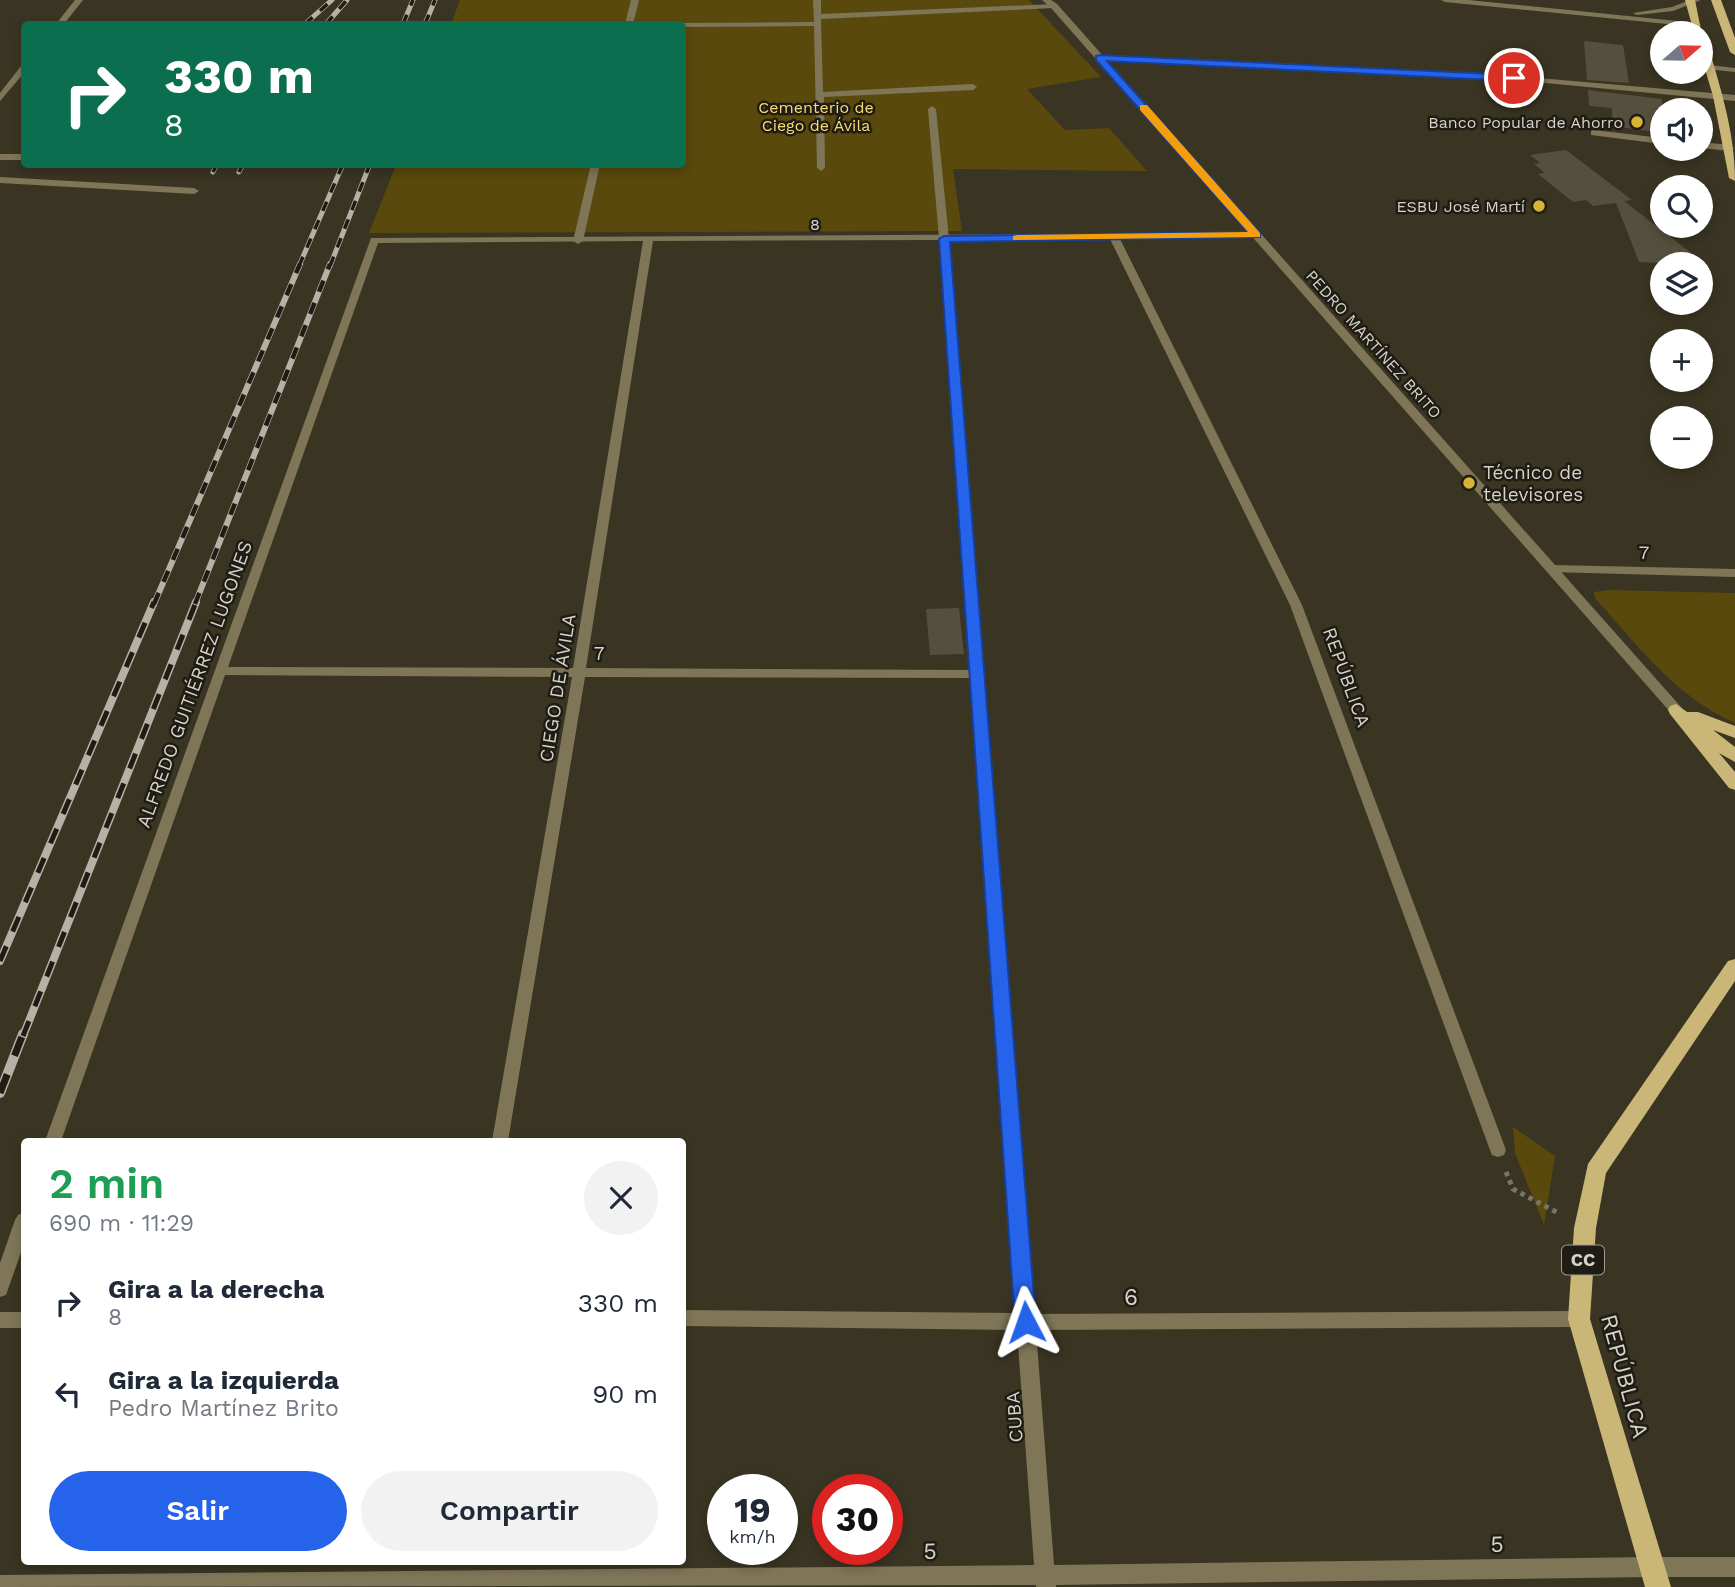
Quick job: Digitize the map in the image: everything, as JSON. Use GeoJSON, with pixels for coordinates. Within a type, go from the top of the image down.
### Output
{"type":"FeatureCollection","features":[{"type":"Feature","properties":{"kind":"main road"},"geometry":{"type":"LineString","coordinates":[[1716,0],[1735,52]]}},
{"type":"Feature","properties":{"kind":"main road"},"geometry":{"type":"LineString","coordinates":[[1693,1],[1697,21]]}},
{"type":"Feature","properties":{"kind":"main road"},"geometry":{"type":"LineString","coordinates":[[1713,80],[1735,178]]}},
{"type":"Feature","properties":{"kind":"main road"},"geometry":{"type":"LineString","coordinates":[[1676,710],[1735,732]]}},
{"type":"Feature","properties":{"kind":"main road"},"geometry":{"type":"LineString","coordinates":[[1676,710],[1735,756]]}},
{"type":"Feature","properties":{"kind":"main road"},"geometry":{"type":"LineString","coordinates":[[1676,710],[1735,784]]}},
{"type":"Feature","properties":{"kind":"main road","name":"REPÚBLICA"},"geometry":{"type":"LineString","coordinates":[[1654,1577],[1579,1319],[1585,1228],[1596,1170],[1735,966]]}},
{"type":"Feature","properties":{"kind":"street"},"geometry":{"type":"LineString","coordinates":[[62,21],[79,0]]}},
{"type":"Feature","properties":{"kind":"street"},"geometry":{"type":"LineString","coordinates":[[630,21],[635,0]]}},
{"type":"Feature","properties":{"kind":"street"},"geometry":{"type":"LineString","coordinates":[[817,0],[821,168]]}},
{"type":"Feature","properties":{"kind":"street"},"geometry":{"type":"LineString","coordinates":[[1445,0],[1650,22]]}},
{"type":"Feature","properties":{"kind":"street"},"geometry":{"type":"LineString","coordinates":[[1598,15],[1651,12],[1693,1]]}},
{"type":"Feature","properties":{"kind":"street"},"geometry":{"type":"LineString","coordinates":[[686,25],[817,21],[1050,3]]}},
{"type":"Feature","properties":{"kind":"street","name":"PEDRO MARTÍNEZ BRITO"},"geometry":{"type":"LineString","coordinates":[[1050,3],[1676,710]]}},
{"type":"Feature","properties":{"kind":"street"},"geometry":{"type":"LineString","coordinates":[[1100,58],[1514,78],[1735,98]]}},
{"type":"Feature","properties":{"kind":"street"},"geometry":{"type":"LineString","coordinates":[[1713,67],[1735,70]]}},
{"type":"Feature","properties":{"kind":"street"},"geometry":{"type":"LineString","coordinates":[[0,98],[21,72]]}},
{"type":"Feature","properties":{"kind":"street"},"geometry":{"type":"LineString","coordinates":[[820,95],[973,87]]}},
{"type":"Feature","properties":{"kind":"street","name":"CUBA"},"geometry":{"type":"LineString","coordinates":[[932,109],[1045,1581]]}},
{"type":"Feature","properties":{"kind":"street"},"geometry":{"type":"LineString","coordinates":[[1594,133],[1650,140]]}},
{"type":"Feature","properties":{"kind":"street"},"geometry":{"type":"LineString","coordinates":[[1713,146],[1730,148]]}},
{"type":"Feature","properties":{"kind":"street"},"geometry":{"type":"LineString","coordinates":[[0,156],[21,157]]}},
{"type":"Feature","properties":{"kind":"street"},"geometry":{"type":"LineString","coordinates":[[578,241],[595,168]]}},
{"type":"Feature","properties":{"kind":"street"},"geometry":{"type":"LineString","coordinates":[[0,180],[194,191]]}},
{"type":"Feature","properties":{"kind":"street","name":"8"},"geometry":{"type":"LineString","coordinates":[[374,240],[648,241],[1256,235]]}},
{"type":"Feature","properties":{"kind":"street","name":"REPÚBLICA"},"geometry":{"type":"LineString","coordinates":[[1114,237],[1296,605],[1498,1150]]}},
{"type":"Feature","properties":{"kind":"street","name":"ALFREDO GUITIÉRREZ LUGONES"},"geometry":{"type":"LineString","coordinates":[[54,1138],[374,240]]}},
{"type":"Feature","properties":{"kind":"street","name":"CIEGO DE ÁVILA"},"geometry":{"type":"LineString","coordinates":[[501,1138],[648,241]]}},
{"type":"Feature","properties":{"kind":"street","name":"7"},"geometry":{"type":"LineString","coordinates":[[1553,569],[1735,573]]}},
{"type":"Feature","properties":{"kind":"street","name":"7"},"geometry":{"type":"LineString","coordinates":[[221,671],[977,674]]}},
{"type":"Feature","properties":{"kind":"street"},"geometry":{"type":"LineString","coordinates":[[0,1289],[21,1229]]}},
{"type":"Feature","properties":{"kind":"street","name":"6"},"geometry":{"type":"LineString","coordinates":[[686,1318],[1026,1322],[1579,1319]]}},
{"type":"Feature","properties":{"kind":"street"},"geometry":{"type":"LineString","coordinates":[[0,1320],[21,1320]]}},
{"type":"Feature","properties":{"kind":"street","name":"5"},"geometry":{"type":"LineString","coordinates":[[0,1585],[1654,1577],[1735,1567]]}},
{"type":"Feature","properties":{"kind":"path"},"geometry":{"type":"LineString","coordinates":[[1498,1150],[1513,1189],[1585,1228]]}},
{"type":"Feature","properties":{"kind":"green space","name":"Cementerio de Ciego de Ávila"},"geometry":{"type":"Polygon","coordinates":[[[460,0],[1029,0],[1101,77],[1027,89],[1065,130],[1109,128],[1147,171],[953,169],[962,231],[369,233],[395,168],[686,168],[686,21],[452,21],[460,0]]]}},
{"type":"Feature","properties":{"kind":"green space"},"geometry":{"type":"Polygon","coordinates":[[[1610,590],[1735,593],[1735,723],[1694,699],[1642,651],[1595,598],[1594,592],[1610,590]]]}},
{"type":"Feature","properties":{"kind":"green space"},"geometry":{"type":"Polygon","coordinates":[[[1513,1127],[1555,1156],[1544,1225],[1515,1153],[1513,1127]]]}},
{"type":"Feature","properties":{"kind":"building"},"geometry":{"type":"Polygon","coordinates":[[[1584,41],[1623,45],[1629,83],[1587,80],[1584,41]]]}},
{"type":"Feature","properties":{"kind":"building"},"geometry":{"type":"Polygon","coordinates":[[[1588,90],[1654,98],[1650,98],[1650,131],[1612,126],[1612,108],[1589,106],[1588,90]]]}},
{"type":"Feature","properties":{"kind":"building"},"geometry":{"type":"Polygon","coordinates":[[[1566,150],[1632,200],[1624,201],[1650,221],[1650,238],[1672,238],[1690,252],[1650,252],[1650,263],[1639,262],[1616,203],[1593,206],[1586,200],[1573,202],[1538,174],[1545,173],[1534,164],[1540,163],[1530,155],[1566,150]]]}},
{"type":"Feature","properties":{"kind":"building"},"geometry":{"type":"Polygon","coordinates":[[[959,608],[964,654],[930,655],[926,609],[959,608]]]}},
{"type":"Feature","properties":{"kind":"railway"},"geometry":{"type":"LineString","coordinates":[[308,21],[332,0]]}},
{"type":"Feature","properties":{"kind":"railway"},"geometry":{"type":"LineString","coordinates":[[329,21],[347,0]]}},
{"type":"Feature","properties":{"kind":"railway"},"geometry":{"type":"LineString","coordinates":[[404,21],[413,0]]}},
{"type":"Feature","properties":{"kind":"railway"},"geometry":{"type":"LineString","coordinates":[[426,21],[435,0]]}},
{"type":"Feature","properties":{"kind":"railway"},"geometry":{"type":"LineString","coordinates":[[213,172],[215,168]]}},
{"type":"Feature","properties":{"kind":"railway"},"geometry":{"type":"LineString","coordinates":[[239,172],[241,168]]}},
{"type":"Feature","properties":{"kind":"railway"},"geometry":{"type":"LineString","coordinates":[[299,266],[341,168]]}},
{"type":"Feature","properties":{"kind":"railway"},"geometry":{"type":"LineString","coordinates":[[330,266],[368,168]]}},
{"type":"Feature","properties":{"kind":"railway"},"geometry":{"type":"LineString","coordinates":[[154,604],[300,264]]}},
{"type":"Feature","properties":{"kind":"railway"},"geometry":{"type":"LineString","coordinates":[[195,604],[330,264]]}},
{"type":"Feature","properties":{"kind":"railway"},"geometry":{"type":"LineString","coordinates":[[0,961],[154,602]]}},
{"type":"Feature","properties":{"kind":"railway"},"geometry":{"type":"LineString","coordinates":[[23,1036],[196,602]]}},
{"type":"Feature","properties":{"kind":"railway"},"geometry":{"type":"LineString","coordinates":[[0,1093],[23,1034]]}},
{"type":"Feature","properties":{"kind":"slow traffic"},"geometry":{"type":"LineString","coordinates":[[1017,238],[1256,235],[1143,107]]}},
{"type":"Feature","properties":{"kind":"place","name":"Banco Popular de Ahorro"},"geometry":{"type":"Point","coordinates":[1637,122]}},
{"type":"Feature","properties":{"kind":"place","name":"ESBU José Martí"},"geometry":{"type":"Point","coordinates":[1539,206]}},
{"type":"Feature","properties":{"kind":"place","name":"Técnico de televisores"},"geometry":{"type":"Point","coordinates":[1469,483]}},
{"type":"Feature","properties":{"kind":"route"},"geometry":{"type":"LineString","coordinates":[[1026,1322],[944,239],[1256,235],[1100,58],[1514,78]]}}]}
